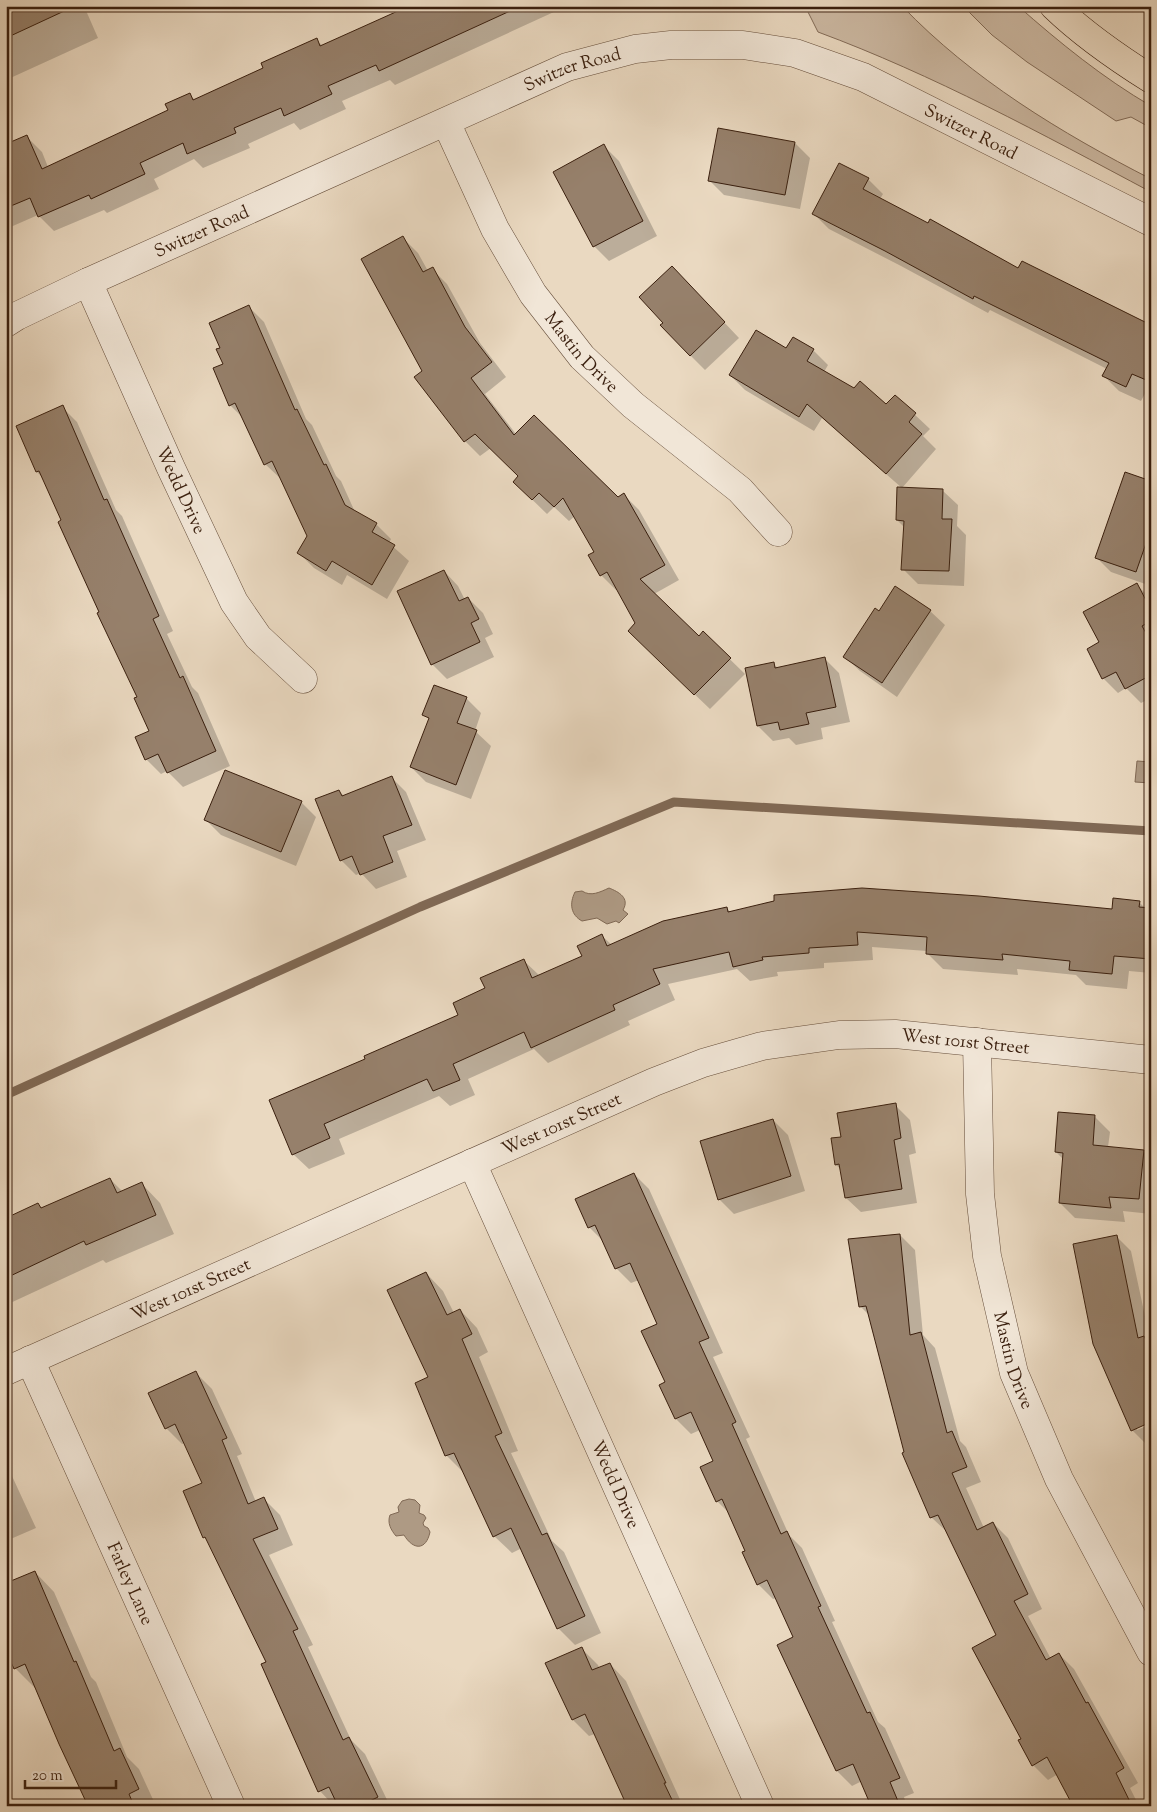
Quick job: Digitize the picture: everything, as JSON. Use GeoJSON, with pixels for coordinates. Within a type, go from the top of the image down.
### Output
{"type":"FeatureCollection","features":[{"type":"Feature","properties":{"kind":"highway"},"geometry":{"type":"LineString","coordinates":[[1054,6],[1075,26],[1124,62],[1151,79]]}},
{"type":"Feature","properties":{"kind":"street","name":"Switzer Road"},"geometry":{"type":"LineString","coordinates":[[6,323],[16,316],[88,282],[567,67],[635,49],[671,45],[743,45],[795,54],[863,77],[1151,222]]}},
{"type":"Feature","properties":{"kind":"street","name":"Mastin Drive"},"geometry":{"type":"LineString","coordinates":[[446,122],[495,229],[514,262],[533,294],[582,357],[633,405],[740,490],[778,532]]}},
{"type":"Feature","properties":{"kind":"street","name":"Wedd Drive"},"geometry":{"type":"LineString","coordinates":[[88,282],[171,468],[234,602],[258,636],[303,679]]}},
{"type":"Feature","properties":{"kind":"street","name":"West 101st Street"},"geometry":{"type":"LineString","coordinates":[[18,1366],[654,1082],[704,1063],[762,1046],[839,1035],[895,1034],[1151,1060]]}},
{"type":"Feature","properties":{"kind":"street","name":"Mastin Drive"},"geometry":{"type":"LineString","coordinates":[[977,1042],[980,1194],[987,1256],[1014,1373],[1059,1479],[1151,1652]]}},
{"type":"Feature","properties":{"kind":"street","name":"Wedd Drive"},"geometry":{"type":"LineString","coordinates":[[472,1163],[760,1806]]}},
{"type":"Feature","properties":{"kind":"street","name":"Farley Lane"},"geometry":{"type":"LineString","coordinates":[[18,1366],[231,1806]]}},
{"type":"Feature","properties":{"kind":"shaded area"},"geometry":{"type":"Polygon","coordinates":[[[805,6],[902,6],[929,33],[988,81],[1019,103],[1084,143],[1151,179],[1151,192],[946,86],[818,32],[805,6]]]}},
{"type":"Feature","properties":{"kind":"shaded area"},"geometry":{"type":"Polygon","coordinates":[[[963,6],[1018,6],[1082,59],[1116,84],[1151,106],[1151,128],[1131,117],[1116,121],[1027,62],[992,35],[963,6]]]}},
{"type":"Feature","properties":{"kind":"shaded area"},"geometry":{"type":"Polygon","coordinates":[[[1137,761],[1151,762],[1151,783],[1135,782],[1137,761]]]}},
{"type":"Feature","properties":{"kind":"shaded area"},"geometry":{"type":"Polygon","coordinates":[[[609,888],[620,894],[625,902],[623,910],[628,914],[619,923],[616,921],[607,924],[597,918],[582,921],[575,916],[572,905],[575,892],[582,891],[592,894],[609,888]]]}},
{"type":"Feature","properties":{"kind":"shaded area"},"geometry":{"type":"Polygon","coordinates":[[[415,1500],[420,1505],[419,1513],[426,1518],[423,1523],[430,1532],[426,1543],[419,1546],[411,1544],[404,1535],[396,1536],[389,1524],[390,1515],[399,1512],[398,1507],[402,1501],[415,1500]]]}},
{"type":"Feature","properties":{"kind":"building"},"geometry":{"type":"Polygon","coordinates":[[[6,6],[75,6],[6,38],[6,6]]]}},
{"type":"Feature","properties":{"kind":"building"},"geometry":{"type":"Polygon","coordinates":[[[409,6],[521,6],[379,71],[376,65],[328,86],[332,94],[284,116],[281,108],[234,128],[236,133],[187,154],[183,143],[140,163],[145,174],[91,199],[89,195],[38,217],[30,198],[6,208],[6,144],[27,135],[42,169],[168,110],[165,104],[190,93],[193,100],[263,68],[261,63],[317,38],[320,46],[409,6]]]}},
{"type":"Feature","properties":{"kind":"building"},"geometry":{"type":"Polygon","coordinates":[[[718,128],[795,142],[785,195],[708,181],[718,128]]]}},
{"type":"Feature","properties":{"kind":"building"},"geometry":{"type":"Polygon","coordinates":[[[604,144],[643,221],[593,247],[553,172],[604,144]]]}},
{"type":"Feature","properties":{"kind":"building"},"geometry":{"type":"Polygon","coordinates":[[[839,163],[869,178],[863,189],[928,223],[930,219],[1018,268],[1022,261],[1151,325],[1151,382],[1132,374],[1126,387],[1102,376],[1109,363],[974,296],[973,299],[812,214],[839,163]]]}},
{"type":"Feature","properties":{"kind":"building"},"geometry":{"type":"Polygon","coordinates":[[[403,236],[423,272],[433,267],[465,327],[492,362],[471,378],[514,435],[534,415],[618,497],[624,493],[665,565],[640,579],[699,636],[703,631],[731,658],[694,695],[628,631],[635,623],[607,572],[600,576],[588,555],[594,552],[563,498],[554,507],[539,493],[532,500],[513,482],[518,476],[475,434],[464,442],[414,377],[422,371],[361,259],[403,236]]]}},
{"type":"Feature","properties":{"kind":"building"},"geometry":{"type":"Polygon","coordinates":[[[672,266],[725,322],[690,356],[660,325],[663,323],[639,297],[672,266]]]}},
{"type":"Feature","properties":{"kind":"building"},"geometry":{"type":"Polygon","coordinates":[[[249,305],[295,410],[297,409],[324,465],[326,464],[345,505],[377,523],[372,532],[395,545],[372,585],[332,561],[326,571],[297,553],[307,536],[272,461],[264,465],[235,403],[229,406],[213,368],[223,364],[216,349],[220,348],[209,323],[249,305]]]}},
{"type":"Feature","properties":{"kind":"building"},"geometry":{"type":"Polygon","coordinates":[[[756,330],[786,348],[793,337],[814,349],[807,361],[854,388],[860,381],[886,404],[895,395],[916,413],[909,422],[922,434],[886,474],[807,404],[799,417],[729,375],[756,330]]]}},
{"type":"Feature","properties":{"kind":"building"},"geometry":{"type":"Polygon","coordinates":[[[63,405],[104,500],[107,499],[159,616],[153,619],[180,678],[183,676],[216,751],[167,773],[158,754],[145,760],[135,737],[149,731],[134,698],[137,697],[97,613],[99,612],[58,522],[61,520],[39,471],[36,472],[16,426],[63,405]]]}},
{"type":"Feature","properties":{"kind":"building"},"geometry":{"type":"Polygon","coordinates":[[[1125,472],[1151,481],[1151,529],[1136,572],[1095,558],[1125,472]]]}},
{"type":"Feature","properties":{"kind":"building"},"geometry":{"type":"Polygon","coordinates":[[[897,487],[943,489],[942,519],[952,519],[949,571],[901,570],[904,521],[896,520],[897,487]]]}},
{"type":"Feature","properties":{"kind":"building"},"geometry":{"type":"Polygon","coordinates":[[[444,570],[459,601],[468,597],[479,619],[471,623],[480,642],[431,665],[397,591],[444,570]]]}},
{"type":"Feature","properties":{"kind":"building"},"geometry":{"type":"Polygon","coordinates":[[[1137,583],[1151,610],[1151,621],[1142,626],[1151,642],[1151,675],[1125,689],[1116,672],[1102,679],[1087,649],[1099,642],[1083,612],[1137,583]]]}},
{"type":"Feature","properties":{"kind":"building"},"geometry":{"type":"Polygon","coordinates":[[[895,586],[931,610],[882,683],[843,657],[875,608],[879,611],[895,586]]]}},
{"type":"Feature","properties":{"kind":"building"},"geometry":{"type":"Polygon","coordinates":[[[825,657],[836,707],[806,713],[809,724],[780,730],[778,722],[757,726],[745,668],[774,662],[775,668],[825,657]]]}},
{"type":"Feature","properties":{"kind":"building"},"geometry":{"type":"Polygon","coordinates":[[[434,685],[467,697],[457,723],[477,730],[456,785],[410,767],[429,718],[422,715],[434,685]]]}},
{"type":"Feature","properties":{"kind":"building"},"geometry":{"type":"Polygon","coordinates":[[[225,770],[302,801],[281,852],[204,820],[225,770]]]}},
{"type":"Feature","properties":{"kind":"building"},"geometry":{"type":"Polygon","coordinates":[[[392,776],[412,825],[383,836],[393,862],[360,875],[352,856],[340,861],[315,799],[339,790],[342,796],[392,776]]]}},
{"type":"Feature","properties":{"kind":"building"},"geometry":{"type":"Polygon","coordinates":[[[862,888],[979,896],[1112,909],[1113,898],[1140,901],[1139,907],[1151,908],[1151,959],[1114,956],[1112,974],[1069,970],[1070,961],[1002,954],[1003,960],[926,954],[927,937],[857,932],[858,945],[809,948],[809,953],[762,957],[763,960],[733,967],[729,952],[653,969],[660,984],[613,1005],[615,1010],[531,1048],[524,1032],[453,1064],[460,1080],[433,1091],[427,1079],[324,1124],[330,1138],[292,1155],[269,1100],[365,1059],[364,1056],[458,1015],[453,1003],[485,988],[480,978],[524,959],[532,978],[582,956],[577,946],[602,934],[607,946],[663,921],[727,907],[728,912],[774,901],[774,895],[862,888]]]}},
{"type":"Feature","properties":{"kind":"building"},"geometry":{"type":"Polygon","coordinates":[[[896,1103],[901,1138],[894,1140],[902,1189],[845,1198],[839,1164],[835,1165],[831,1138],[841,1137],[837,1113],[896,1103]]]}},
{"type":"Feature","properties":{"kind":"building"},"geometry":{"type":"Polygon","coordinates":[[[1058,1112],[1095,1115],[1093,1145],[1144,1150],[1139,1199],[1109,1197],[1111,1208],[1059,1203],[1063,1153],[1055,1152],[1058,1112]]]}},
{"type":"Feature","properties":{"kind":"building"},"geometry":{"type":"Polygon","coordinates":[[[773,1119],[791,1176],[718,1200],[700,1141],[773,1119]]]}},
{"type":"Feature","properties":{"kind":"building"},"geometry":{"type":"Polygon","coordinates":[[[634,1173],[709,1338],[699,1342],[736,1422],[732,1424],[781,1534],[787,1531],[821,1606],[818,1607],[867,1713],[870,1712],[900,1778],[890,1782],[900,1806],[871,1806],[853,1764],[836,1771],[777,1645],[793,1637],[767,1580],[757,1585],[742,1552],[745,1551],[722,1499],[716,1502],[700,1467],[713,1461],[691,1412],[675,1419],[659,1385],[665,1382],[641,1331],[657,1324],[630,1263],[615,1269],[595,1225],[588,1228],[575,1199],[634,1173]]]}},
{"type":"Feature","properties":{"kind":"building"},"geometry":{"type":"Polygon","coordinates":[[[110,1178],[117,1193],[142,1182],[156,1215],[86,1245],[84,1241],[6,1278],[6,1218],[38,1203],[41,1208],[110,1178]]]}},
{"type":"Feature","properties":{"kind":"building"},"geometry":{"type":"Polygon","coordinates":[[[900,1234],[910,1335],[921,1332],[947,1433],[952,1431],[967,1467],[952,1473],[977,1530],[993,1522],[1028,1594],[1014,1601],[1046,1660],[1059,1653],[1086,1703],[1088,1702],[1124,1768],[1116,1773],[1132,1806],[1073,1806],[1047,1757],[1032,1766],[1018,1740],[1021,1739],[972,1648],[996,1635],[938,1515],[930,1518],[902,1453],[904,1452],[866,1306],[859,1307],[848,1239],[900,1234]]]}},
{"type":"Feature","properties":{"kind":"building"},"geometry":{"type":"Polygon","coordinates":[[[1117,1235],[1138,1338],[1144,1336],[1151,1350],[1151,1422],[1131,1431],[1093,1344],[1073,1244],[1117,1235]]]}},
{"type":"Feature","properties":{"kind":"building"},"geometry":{"type":"Polygon","coordinates":[[[426,1272],[447,1315],[460,1309],[472,1334],[462,1339],[502,1433],[495,1436],[542,1535],[547,1533],[585,1616],[557,1629],[511,1528],[493,1537],[454,1453],[445,1456],[415,1383],[428,1377],[387,1290],[426,1272]]]}},
{"type":"Feature","properties":{"kind":"building"},"geometry":{"type":"Polygon","coordinates":[[[196,1371],[227,1438],[222,1440],[248,1504],[264,1497],[278,1529],[253,1539],[298,1629],[293,1631],[343,1740],[349,1737],[378,1797],[360,1806],[338,1806],[329,1787],[318,1792],[261,1664],[266,1662],[205,1537],[203,1538],[183,1491],[202,1483],[175,1424],[165,1429],[148,1393],[196,1371]]]}},
{"type":"Feature","properties":{"kind":"building"},"geometry":{"type":"Polygon","coordinates":[[[35,1571],[114,1751],[120,1748],[139,1789],[129,1794],[134,1806],[88,1806],[25,1664],[14,1669],[6,1651],[6,1583],[35,1571]]]}},
{"type":"Feature","properties":{"kind":"building"},"geometry":{"type":"Polygon","coordinates":[[[582,1647],[592,1670],[610,1663],[675,1806],[627,1806],[585,1714],[572,1720],[545,1663],[582,1647]]]}},
{"type":"Feature","properties":{"kind":"waterway"},"geometry":{"type":"LineString","coordinates":[[6,1095],[420,907],[674,802],[1151,831]]}}]}
